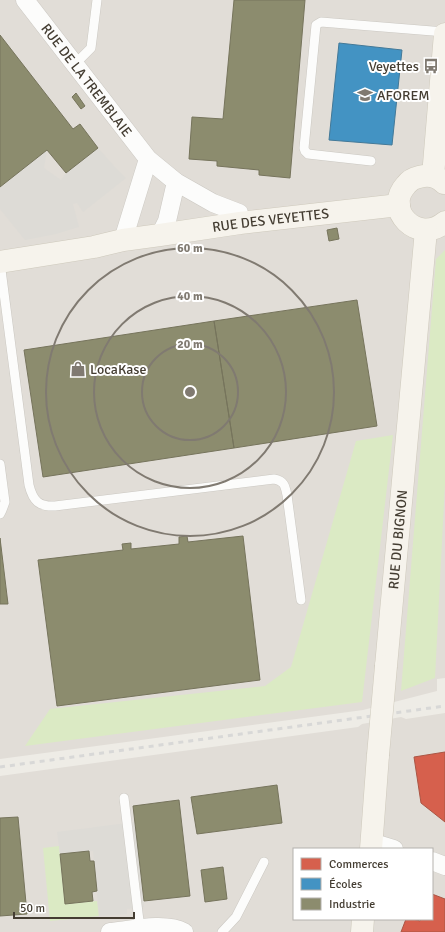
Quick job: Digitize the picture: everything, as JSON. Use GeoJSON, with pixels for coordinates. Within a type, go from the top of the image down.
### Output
{"type":"FeatureCollection","features":[{"type":"Feature","properties":{"kind":"street","name":"RUE DE LA TREMBLAIE"},"geometry":{"type":"LineString","coordinates":[[25,0],[148,159],[176,182],[214,203],[239,213],[240,223]]}},
{"type":"Feature","properties":{"kind":"street"},"geometry":{"type":"LineString","coordinates":[[436,226],[418,229],[411,225],[405,220],[399,204],[403,188],[408,182],[416,177],[424,175],[439,180],[445,33]]}},
{"type":"Feature","properties":{"kind":"street"},"geometry":{"type":"LineString","coordinates":[[123,240],[148,159]]}},
{"type":"Feature","properties":{"kind":"street"},"geometry":{"type":"LineString","coordinates":[[160,235],[166,220],[176,182]]}},
{"type":"Feature","properties":{"kind":"street","name":"RUE DES VEYETTES"},"geometry":{"type":"LineString","coordinates":[[0,262],[94,248],[123,240],[240,223],[399,204]]}},
{"type":"Feature","properties":{"kind":"street","name":"RUE DU BIGNON"},"geometry":{"type":"LineString","coordinates":[[371,845],[386,666],[436,226]]}},
{"type":"Feature","properties":{"kind":"street"},"geometry":{"type":"LineString","coordinates":[[371,845],[388,848]]}},
{"type":"Feature","properties":{"kind":"street"},"geometry":{"type":"LineString","coordinates":[[433,861],[445,866]]}},
{"type":"Feature","properties":{"kind":"street"},"geometry":{"type":"LineString","coordinates":[[362,932],[363,920]]}},
{"type":"Feature","properties":{"kind":"street"},"geometry":{"type":"LineString","coordinates":[[110,932],[161,927],[178,929],[184,932]]}},
{"type":"Feature","properties":{"kind":"lane"},"geometry":{"type":"LineString","coordinates":[[74,65],[91,48],[97,0]]}},
{"type":"Feature","properties":{"kind":"lane"},"geometry":{"type":"LineString","coordinates":[[371,161],[308,154],[305,151],[304,148],[316,25],[321,22],[445,33]]}},
{"type":"Feature","properties":{"kind":"lane"},"geometry":{"type":"LineString","coordinates":[[0,262],[29,485],[33,498],[42,505],[55,506],[274,478],[279,480],[284,485],[287,495],[301,600]]}},
{"type":"Feature","properties":{"kind":"lane"},"geometry":{"type":"LineString","coordinates":[[0,464],[5,502],[0,514]]}},
{"type":"Feature","properties":{"kind":"lane"},"geometry":{"type":"LineString","coordinates":[[124,798],[140,929]]}},
{"type":"Feature","properties":{"kind":"lane"},"geometry":{"type":"LineString","coordinates":[[222,932],[236,917],[264,862]]}},
{"type":"Feature","properties":{"kind":"shaded area"},"geometry":{"type":"Polygon","coordinates":[[[0,0],[445,0],[445,678],[437,679],[437,691],[363,710],[0,759],[0,0]]]}},
{"type":"Feature","properties":{"kind":"shaded area"},"geometry":{"type":"Polygon","coordinates":[[[98,148],[126,178],[83,212],[77,203],[73,204],[79,227],[56,234],[25,240],[0,209],[0,187],[47,150],[44,168],[61,180],[66,173],[98,148]]]}},
{"type":"Feature","properties":{"kind":"shaded area"},"geometry":{"type":"Polygon","coordinates":[[[445,713],[445,932],[0,932],[0,776],[358,727],[362,724],[401,717],[406,719],[445,713]]]}},
{"type":"Feature","properties":{"kind":"shaded area"},"geometry":{"type":"Polygon","coordinates":[[[135,822],[144,907],[127,909],[127,914],[99,916],[93,851],[60,854],[57,832],[135,822]]]}},
{"type":"Feature","properties":{"kind":"green space"},"geometry":{"type":"Polygon","coordinates":[[[445,250],[445,483],[435,678],[401,691],[436,259],[445,250]]]}},
{"type":"Feature","properties":{"kind":"green space"},"geometry":{"type":"Polygon","coordinates":[[[393,435],[362,702],[25,746],[50,709],[265,686],[291,667],[356,441],[393,435]]]}},
{"type":"Feature","properties":{"kind":"green space"},"geometry":{"type":"Polygon","coordinates":[[[59,846],[65,904],[97,901],[99,916],[50,921],[43,848],[59,846]]]}},
{"type":"Feature","properties":{"kind":"building: Commerces"},"geometry":{"type":"Polygon","coordinates":[[[445,752],[445,822],[421,803],[414,757],[445,752]]]}},
{"type":"Feature","properties":{"kind":"building: Commerces"},"geometry":{"type":"Polygon","coordinates":[[[433,894],[445,899],[445,932],[401,932],[406,920],[433,920],[433,894]]]}},
{"type":"Feature","properties":{"kind":"building: Écoles","name":"AFOREM"},"geometry":{"type":"Polygon","coordinates":[[[339,43],[402,50],[392,145],[329,140],[339,43]]]}},
{"type":"Feature","properties":{"kind":"building: Industrie"},"geometry":{"type":"Polygon","coordinates":[[[234,0],[305,0],[290,178],[259,175],[259,170],[217,166],[217,161],[189,159],[192,117],[223,119],[234,0]]]}},
{"type":"Feature","properties":{"kind":"building: Industrie"},"geometry":{"type":"Polygon","coordinates":[[[0,35],[73,129],[80,124],[98,148],[66,173],[47,150],[0,187],[0,35]]]}},
{"type":"Feature","properties":{"kind":"building: Industrie"},"geometry":{"type":"Polygon","coordinates":[[[76,93],[85,106],[81,109],[72,97],[76,93]]]}},
{"type":"Feature","properties":{"kind":"building: Industrie"},"geometry":{"type":"Polygon","coordinates":[[[337,228],[339,239],[329,241],[327,230],[337,228]]]}},
{"type":"Feature","properties":{"kind":"building: Industrie"},"geometry":{"type":"Polygon","coordinates":[[[357,300],[377,426],[234,448],[214,321],[357,300]]]}},
{"type":"Feature","properties":{"kind":"building: Industrie"},"geometry":{"type":"Polygon","coordinates":[[[214,321],[234,448],[43,477],[24,350],[214,321]]]}},
{"type":"Feature","properties":{"kind":"building: Industrie"},"geometry":{"type":"Polygon","coordinates":[[[187,536],[188,542],[243,536],[260,680],[57,706],[38,560],[123,550],[122,544],[131,543],[131,549],[179,544],[179,537],[187,536]]]}},
{"type":"Feature","properties":{"kind":"building: Industrie"},"geometry":{"type":"Polygon","coordinates":[[[0,538],[8,604],[0,604],[0,538]]]}},
{"type":"Feature","properties":{"kind":"building: Industrie"},"geometry":{"type":"Polygon","coordinates":[[[277,785],[282,823],[197,834],[191,797],[277,785]]]}},
{"type":"Feature","properties":{"kind":"building: Industrie"},"geometry":{"type":"Polygon","coordinates":[[[179,800],[190,896],[144,901],[133,806],[179,800]]]}},
{"type":"Feature","properties":{"kind":"building: Industrie"},"geometry":{"type":"Polygon","coordinates":[[[18,817],[27,914],[0,916],[0,818],[18,817]]]}},
{"type":"Feature","properties":{"kind":"building: Industrie"},"geometry":{"type":"Polygon","coordinates":[[[89,851],[90,861],[94,861],[97,891],[92,892],[93,901],[65,904],[60,854],[89,851]]]}},
{"type":"Feature","properties":{"kind":"building: Industrie"},"geometry":{"type":"Polygon","coordinates":[[[223,867],[227,899],[205,902],[201,870],[223,867]]]}},
{"type":"Feature","properties":{"kind":"railway"},"geometry":{"type":"LineString","coordinates":[[0,767],[445,706]]}},
{"type":"Feature","properties":{"kind":"place","name":"Veyettes"},"geometry":{"type":"Point","coordinates":[431,66]}},
{"type":"Feature","properties":{"kind":"place","name":"AFOREM"},"geometry":{"type":"Point","coordinates":[365,95]}},
{"type":"Feature","properties":{"kind":"place","name":"LocaKase"},"geometry":{"type":"Point","coordinates":[78,369]}}]}
